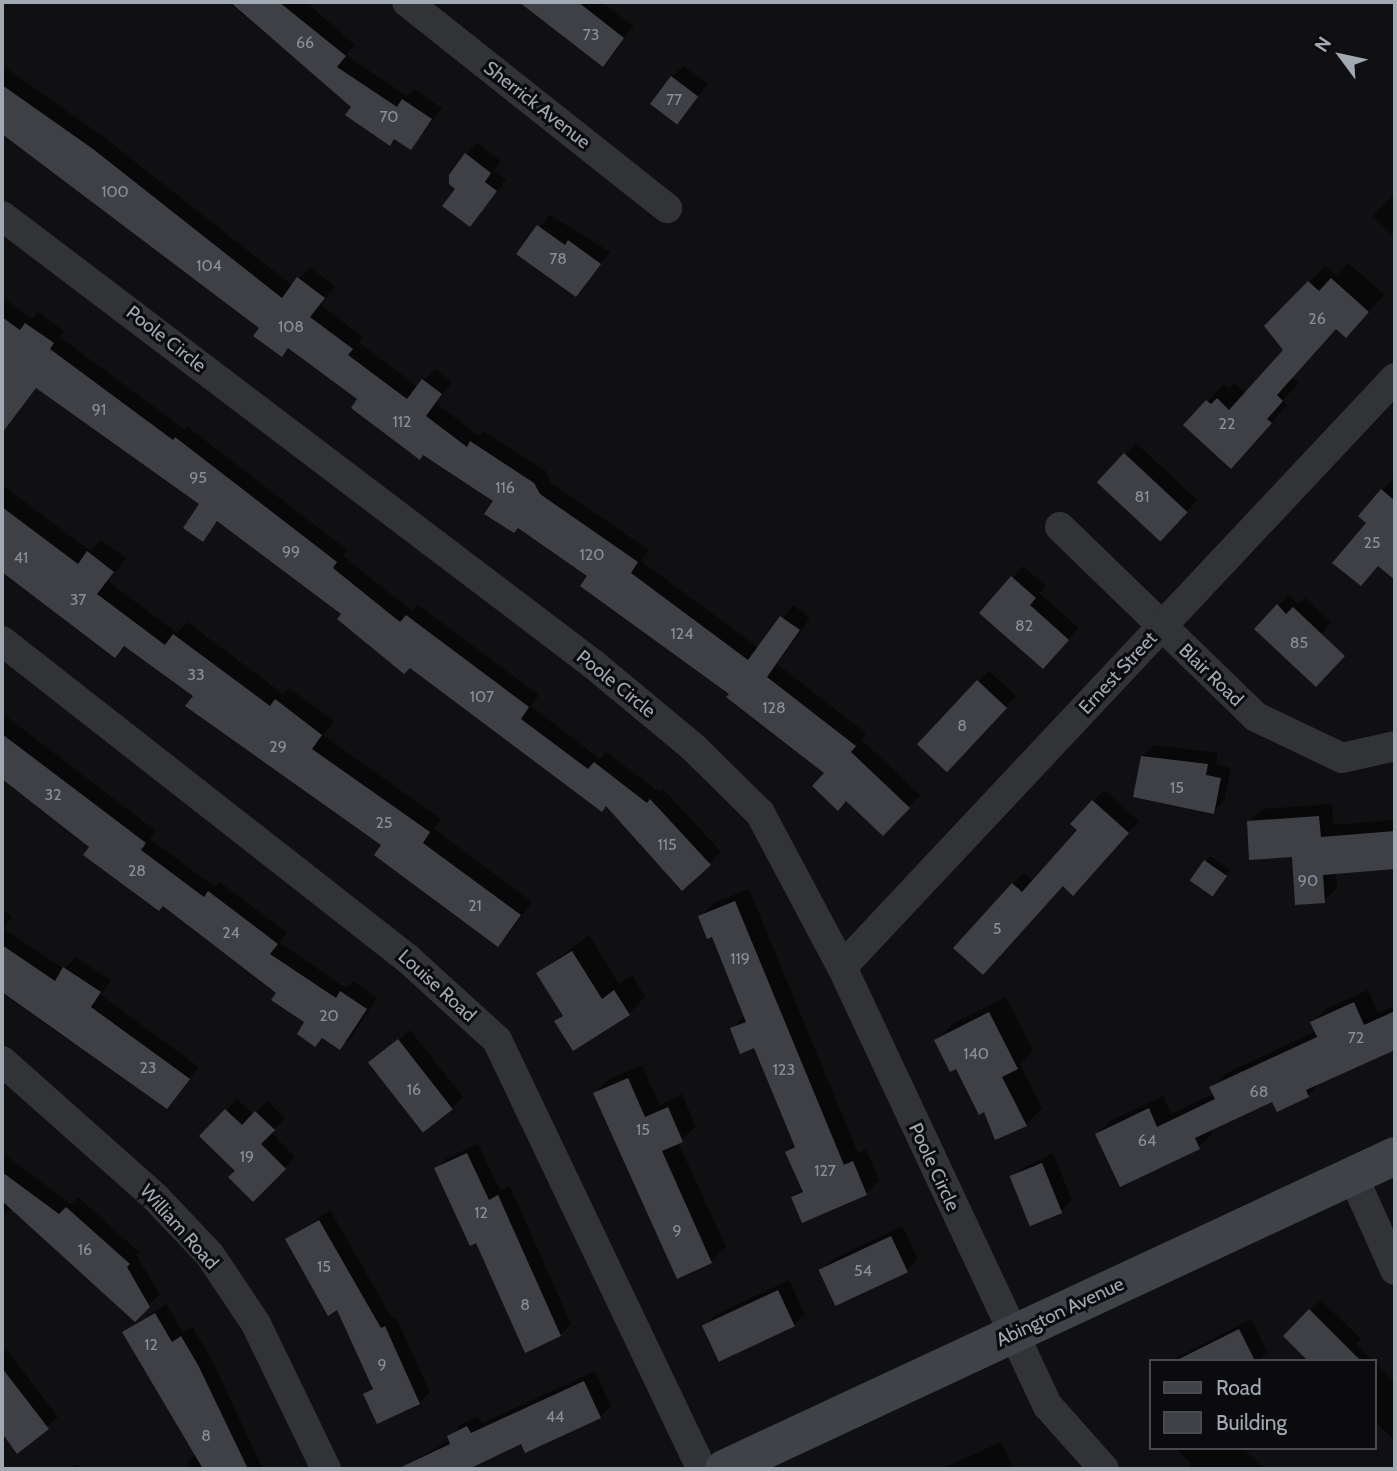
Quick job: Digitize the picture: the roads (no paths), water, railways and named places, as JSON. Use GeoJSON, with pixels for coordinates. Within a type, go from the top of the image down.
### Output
{"type":"FeatureCollection","features":[{"type":"Feature","properties":{"kind":"main road","name":"Abington Avenue"},"geometry":{"type":"LineString","coordinates":[[724,1469],[1395,1156]]}},
{"type":"Feature","properties":{"kind":"street","name":"Sherrick Avenue"},"geometry":{"type":"LineString","coordinates":[[407,2],[667,208]]}},
{"type":"Feature","properties":{"kind":"street","name":"Poole Circle"},"geometry":{"type":"LineString","coordinates":[[2,216],[593,664],[693,747],[760,813],[842,967],[1012,1335],[1048,1406],[1104,1469]]}},
{"type":"Feature","properties":{"kind":"street","name":"Ernest Street"},"geometry":{"type":"LineString","coordinates":[[842,967],[1395,378]]}},
{"type":"Feature","properties":{"kind":"street","name":"Blair Road"},"geometry":{"type":"LineString","coordinates":[[1060,527],[1256,717],[1342,758],[1395,746]]}},
{"type":"Feature","properties":{"kind":"street","name":"Louise Road"},"geometry":{"type":"LineString","coordinates":[[2,641],[376,933],[497,1040],[702,1469]]}},
{"type":"Feature","properties":{"kind":"street","name":"William Road"},"geometry":{"type":"LineString","coordinates":[[2,1061],[155,1197],[210,1255],[256,1324],[326,1469]]}},
{"type":"Feature","properties":{"kind":"street"},"geometry":{"type":"LineString","coordinates":[[1353,1176],[1395,1270]]}}]}
